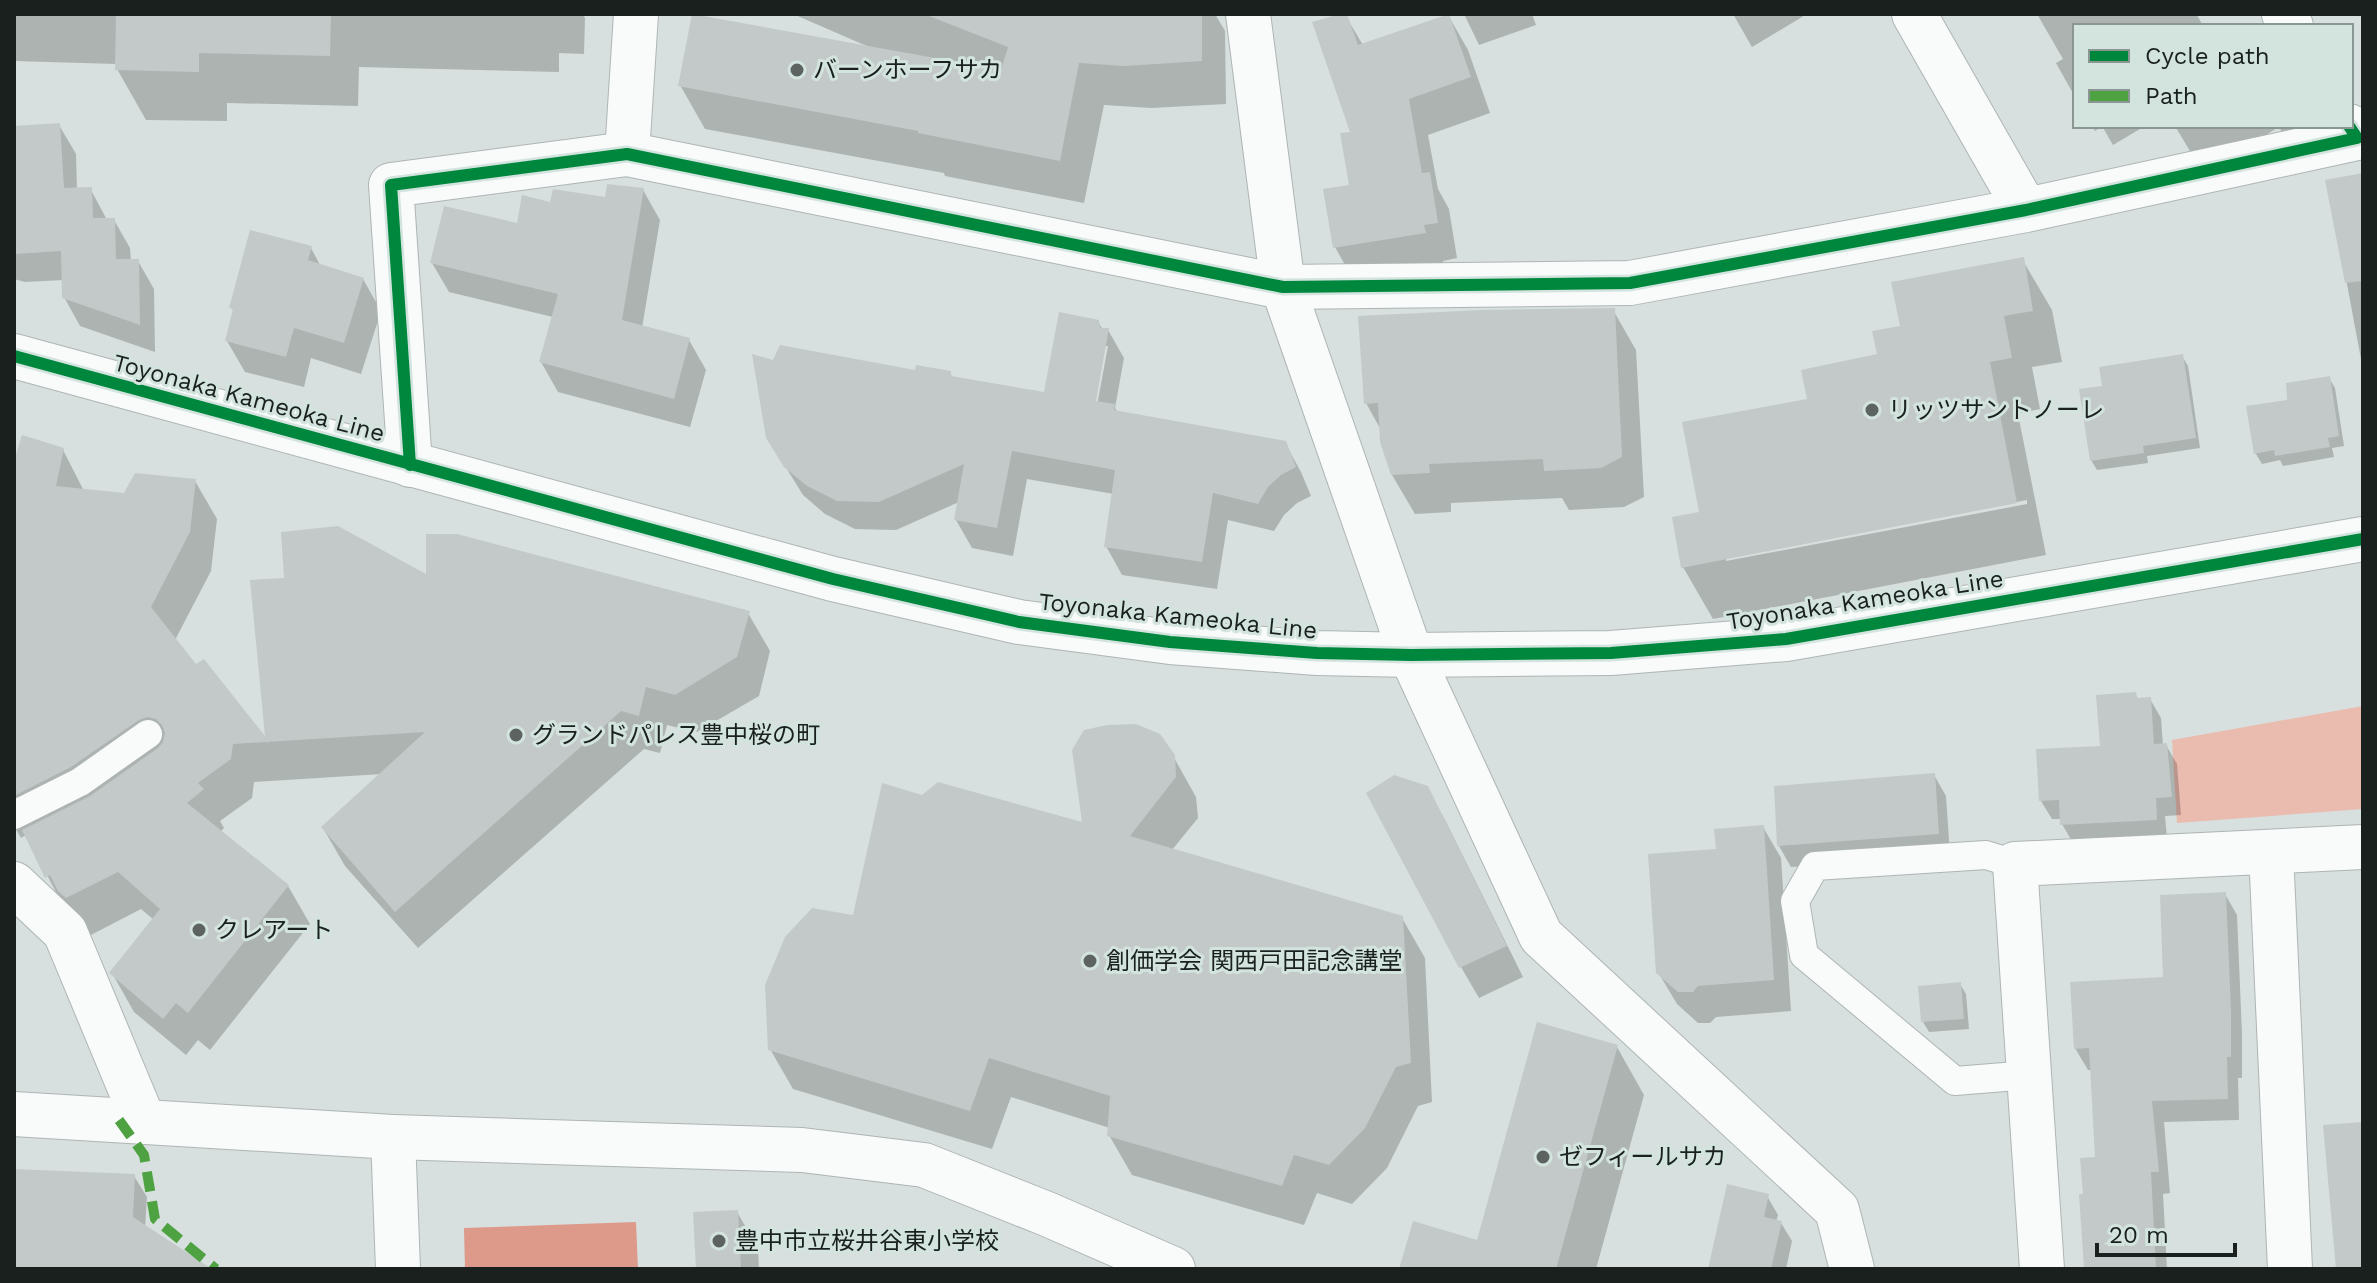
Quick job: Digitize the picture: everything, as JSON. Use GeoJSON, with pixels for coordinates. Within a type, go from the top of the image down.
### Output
{"type":"FeatureCollection","features":[{"type":"Feature","properties":{"kind":"street"},"geometry":{"type":"LineString","coordinates":[[627,154],[636,14]]}},
{"type":"Feature","properties":{"kind":"street"},"geometry":{"type":"LineString","coordinates":[[1248,14],[1283,287],[1411,655],[1541,936],[1837,1210],[1852,1269]]}},
{"type":"Feature","properties":{"kind":"street"},"geometry":{"type":"LineString","coordinates":[[1914,14],[2026,210]]}},
{"type":"Feature","properties":{"kind":"street"},"geometry":{"type":"LineString","coordinates":[[410,465],[391,185],[627,154],[1283,287],[1630,283],[2026,210],[2357,138],[2350,128]]}},
{"type":"Feature","properties":{"kind":"street","name":"Toyonaka Kameoka Line"},"geometry":{"type":"LineString","coordinates":[[14,356],[833,579],[1019,622],[1170,642],[1317,653],[1411,655],[1611,653],[1786,639],[2363,539]]}},
{"type":"Feature","properties":{"kind":"street"},"geometry":{"type":"LineString","coordinates":[[2042,1269],[2015,864],[2363,847]]}},
{"type":"Feature","properties":{"kind":"street"},"geometry":{"type":"LineString","coordinates":[[2271,852],[2290,1269]]}},
{"type":"Feature","properties":{"kind":"street"},"geometry":{"type":"LineString","coordinates":[[14,884],[65,932],[144,1122]]}},
{"type":"Feature","properties":{"kind":"street"},"geometry":{"type":"LineString","coordinates":[[14,1114],[393,1137],[802,1150],[924,1165],[1173,1269]]}},
{"type":"Feature","properties":{"kind":"street"},"geometry":{"type":"LineString","coordinates":[[393,1137],[398,1269]]}},
{"type":"Feature","properties":{"kind":"lane"},"geometry":{"type":"LineString","coordinates":[[14,815],[80,782],[148,734]]}},
{"type":"Feature","properties":{"kind":"lane"},"geometry":{"type":"LineString","coordinates":[[2015,864],[1986,855],[1815,866],[1795,901],[1804,955],[1955,1081],[2029,1075]]}},
{"type":"Feature","properties":{"kind":"shaded area"},"geometry":{"type":"Polygon","coordinates":[[[2363,706],[2363,809],[2177,823],[2172,740],[2363,706]]]}},
{"type":"Feature","properties":{"kind":"shaded area"},"geometry":{"type":"Polygon","coordinates":[[[636,1222],[638,1269],[465,1269],[464,1228],[636,1222]]]}},
{"type":"Feature","properties":{"kind":"building"},"geometry":{"type":"Polygon","coordinates":[[[116,14],[331,14],[330,56],[199,53],[199,72],[115,70],[116,14]]]}},
{"type":"Feature","properties":{"kind":"building"},"geometry":{"type":"Polygon","coordinates":[[[692,14],[1001,70],[1008,47],[930,14],[1202,14],[1202,61],[1125,66],[1079,63],[1060,161],[678,86],[692,14]]]}},
{"type":"Feature","properties":{"kind":"building"},"geometry":{"type":"Polygon","coordinates":[[[1347,14],[1358,45],[1449,14],[1471,77],[1409,99],[1422,173],[1430,172],[1438,223],[1424,225],[1426,233],[1333,248],[1323,189],[1349,185],[1340,133],[1350,132],[1312,22],[1347,14]]]}},
{"type":"Feature","properties":{"kind":"building"},"geometry":{"type":"Polygon","coordinates":[[[60,123],[64,188],[92,187],[93,218],[115,218],[116,259],[139,259],[140,325],[62,298],[61,251],[15,254],[14,126],[60,123]]]}},
{"type":"Feature","properties":{"kind":"building"},"geometry":{"type":"Polygon","coordinates":[[[2363,173],[2363,281],[2345,283],[2325,180],[2363,173]]]}},
{"type":"Feature","properties":{"kind":"building"},"geometry":{"type":"Polygon","coordinates":[[[607,184],[644,188],[622,320],[690,338],[674,399],[539,362],[558,294],[430,263],[444,206],[517,223],[522,195],[550,202],[553,189],[605,197],[607,184]]]}},
{"type":"Feature","properties":{"kind":"building"},"geometry":{"type":"Polygon","coordinates":[[[250,230],[312,246],[308,260],[364,278],[344,343],[294,328],[286,357],[225,341],[233,309],[229,308],[250,230]]]}},
{"type":"Feature","properties":{"kind":"building","name":"リッツサントノーレ"},"geometry":{"type":"Polygon","coordinates":[[[2024,257],[2033,311],[2004,316],[2012,358],[1990,362],[2017,503],[1681,568],[1672,517],[1699,512],[1682,422],[1807,399],[1801,370],[1877,354],[1872,331],[1900,326],[1891,282],[2024,257]]]}},
{"type":"Feature","properties":{"kind":"building"},"geometry":{"type":"Polygon","coordinates":[[[1615,308],[1622,457],[1601,468],[1544,471],[1543,459],[1429,464],[1430,473],[1391,475],[1380,442],[1378,403],[1364,404],[1358,316],[1615,308]]]}},
{"type":"Feature","properties":{"kind":"building"},"geometry":{"type":"Polygon","coordinates":[[[1059,312],[1099,320],[1100,328],[1109,328],[1096,401],[1115,404],[1114,410],[1286,441],[1296,467],[1268,487],[1258,504],[1213,493],[1202,562],[1104,547],[1115,470],[1012,451],[997,528],[954,520],[964,464],[879,502],[837,501],[807,486],[784,467],[766,438],[752,354],[773,360],[780,345],[915,370],[916,365],[951,371],[951,376],[1044,392],[1059,312]]]}},
{"type":"Feature","properties":{"kind":"building"},"geometry":{"type":"Polygon","coordinates":[[[2183,354],[2196,438],[2143,446],[2144,453],[2090,461],[2079,389],[2102,386],[2099,367],[2183,354]]]}},
{"type":"Feature","properties":{"kind":"building"},"geometry":{"type":"Polygon","coordinates":[[[2330,376],[2339,436],[2328,438],[2330,447],[2275,456],[2274,450],[2254,454],[2246,406],[2287,400],[2286,383],[2330,376]]]}},
{"type":"Feature","properties":{"kind":"building"},"geometry":{"type":"Polygon","coordinates":[[[22,435],[64,448],[56,486],[124,493],[135,473],[196,479],[190,532],[151,607],[196,664],[204,659],[265,736],[250,580],[284,578],[281,532],[338,526],[426,574],[426,534],[457,534],[750,611],[737,657],[675,695],[646,687],[639,716],[621,711],[395,912],[321,827],[425,732],[233,744],[231,759],[198,783],[204,789],[187,803],[289,885],[188,1013],[176,1003],[163,1019],[109,973],[160,909],[118,872],[66,898],[58,891],[50,875],[45,878],[22,830],[90,796],[158,748],[165,733],[156,719],[147,717],[139,720],[71,767],[14,796],[14,461],[22,435]]]}},
{"type":"Feature","properties":{"kind":"building"},"geometry":{"type":"Polygon","coordinates":[[[2136,692],[2137,698],[2151,697],[2154,744],[2167,743],[2172,797],[2156,798],[2157,820],[2060,825],[2059,800],[2039,801],[2036,749],[2100,746],[2096,695],[2136,692]]]}},
{"type":"Feature","properties":{"kind":"building","name":"創価学会 関西戸田記念講堂"},"geometry":{"type":"Polygon","coordinates":[[[1136,724],[1160,734],[1175,755],[1176,777],[1130,836],[1403,916],[1411,1063],[1396,1067],[1365,1128],[1329,1165],[1294,1155],[1282,1186],[1107,1136],[1110,1096],[989,1058],[970,1111],[768,1050],[765,985],[785,937],[812,908],[853,915],[882,783],[922,795],[938,782],[1082,822],[1072,750],[1084,730],[1136,724]]]}},
{"type":"Feature","properties":{"kind":"building"},"geometry":{"type":"Polygon","coordinates":[[[1935,773],[1939,834],[1777,846],[1774,786],[1935,773]]]}},
{"type":"Feature","properties":{"kind":"building"},"geometry":{"type":"Polygon","coordinates":[[[1394,775],[1428,786],[1507,946],[1459,968],[1366,793],[1394,775]]]}},
{"type":"Feature","properties":{"kind":"building"},"geometry":{"type":"Polygon","coordinates":[[[1764,825],[1774,980],[1698,986],[1693,992],[1678,992],[1656,973],[1648,854],[1716,849],[1714,829],[1764,825]]]}},
{"type":"Feature","properties":{"kind":"building"},"geometry":{"type":"Polygon","coordinates":[[[2226,892],[2231,1011],[2231,1057],[2227,1057],[2228,1099],[2152,1101],[2159,1172],[2151,1172],[2156,1269],[2084,1269],[2080,1158],[2095,1157],[2089,1048],[2074,1049],[2070,982],[2163,977],[2160,895],[2226,892]]]}},
{"type":"Feature","properties":{"kind":"building"},"geometry":{"type":"Polygon","coordinates":[[[1961,982],[1964,1019],[1921,1022],[1918,986],[1961,982]]]}},
{"type":"Feature","properties":{"kind":"building","name":"ゼフィールサカ"},"geometry":{"type":"Polygon","coordinates":[[[1537,1022],[1618,1045],[1556,1269],[1399,1269],[1413,1221],[1477,1240],[1537,1022]]]}},
{"type":"Feature","properties":{"kind":"building"},"geometry":{"type":"Polygon","coordinates":[[[2363,1122],[2363,1269],[2336,1269],[2323,1125],[2363,1122]]]}},
{"type":"Feature","properties":{"kind":"building"},"geometry":{"type":"Polygon","coordinates":[[[14,1169],[135,1174],[133,1217],[212,1269],[14,1269],[14,1169]]]}},
{"type":"Feature","properties":{"kind":"building"},"geometry":{"type":"Polygon","coordinates":[[[1727,1184],[1769,1194],[1764,1217],[1782,1221],[1771,1269],[1708,1269],[1727,1184]]]}},
{"type":"Feature","properties":{"kind":"building"},"geometry":{"type":"Polygon","coordinates":[[[738,1210],[741,1269],[696,1269],[693,1212],[738,1210]]]}},
{"type":"Feature","properties":{"kind":"marked path"},"geometry":{"type":"LineString","coordinates":[[119,1120],[144,1155],[155,1219],[216,1269]]}},
{"type":"Feature","properties":{"kind":"cycle path"},"geometry":{"type":"LineString","coordinates":[[410,465],[391,185],[627,154],[1283,287],[1630,283],[2026,210],[2357,138],[2350,128]]}},
{"type":"Feature","properties":{"kind":"cycle path"},"geometry":{"type":"LineString","coordinates":[[14,356],[833,579],[1019,622],[1170,642],[1317,653],[1411,655],[1611,653],[1786,639],[2363,539]]}},
{"type":"Feature","properties":{"kind":"place","name":"バーンホーフサカ"},"geometry":{"type":"Point","coordinates":[797,70]}},
{"type":"Feature","properties":{"kind":"place","name":"リッツサントノーレ"},"geometry":{"type":"Point","coordinates":[1872,410]}},
{"type":"Feature","properties":{"kind":"place","name":"グランドパレス豊中桜の町"},"geometry":{"type":"Point","coordinates":[516,735]}},
{"type":"Feature","properties":{"kind":"place","name":"クレアート"},"geometry":{"type":"Point","coordinates":[199,930]}},
{"type":"Feature","properties":{"kind":"place","name":"創価学会 関西戸田記念講堂"},"geometry":{"type":"Point","coordinates":[1090,961]}},
{"type":"Feature","properties":{"kind":"place","name":"ゼフィールサカ"},"geometry":{"type":"Point","coordinates":[1543,1157]}},
{"type":"Feature","properties":{"kind":"place","name":"豊中市立桜井谷東小学校"},"geometry":{"type":"Point","coordinates":[719,1241]}}]}
